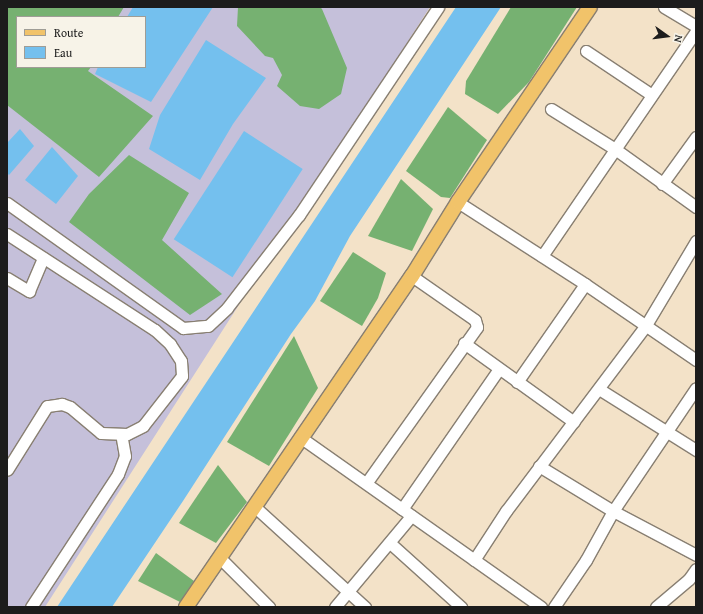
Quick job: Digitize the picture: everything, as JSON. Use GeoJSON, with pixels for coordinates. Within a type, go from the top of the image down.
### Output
{"type":"FeatureCollection","features":[{"type":"Feature","properties":{"kind":"main road"},"geometry":{"type":"LineString","coordinates":[[186,607],[255,507],[300,437],[412,276],[458,202],[590,7]]}},
{"type":"Feature","properties":{"kind":"street"},"geometry":{"type":"LineString","coordinates":[[7,203],[183,328],[208,326],[227,308],[298,215],[438,7]]}},
{"type":"Feature","properties":{"kind":"street"},"geometry":{"type":"LineString","coordinates":[[664,7],[696,26]]}},
{"type":"Feature","properties":{"kind":"street"},"geometry":{"type":"LineString","coordinates":[[542,256],[696,31]]}},
{"type":"Feature","properties":{"kind":"street"},"geometry":{"type":"LineString","coordinates":[[586,51],[652,94]]}},
{"type":"Feature","properties":{"kind":"street"},"geometry":{"type":"LineString","coordinates":[[551,109],[614,149],[696,207]]}},
{"type":"Feature","properties":{"kind":"street"},"geometry":{"type":"LineString","coordinates":[[662,184],[696,137]]}},
{"type":"Feature","properties":{"kind":"street"},"geometry":{"type":"LineString","coordinates":[[458,202],[586,284],[696,360]]}},
{"type":"Feature","properties":{"kind":"street"},"geometry":{"type":"LineString","coordinates":[[7,234],[155,330],[170,344],[181,360],[182,376],[143,426],[127,434],[101,433],[62,404],[47,406],[7,470]]}},
{"type":"Feature","properties":{"kind":"street"},"geometry":{"type":"LineString","coordinates":[[474,560],[539,466],[574,422],[646,325],[696,241]]}},
{"type":"Feature","properties":{"kind":"street"},"geometry":{"type":"LineString","coordinates":[[7,278],[29,291],[43,258]]}},
{"type":"Feature","properties":{"kind":"street"},"geometry":{"type":"LineString","coordinates":[[367,482],[464,343],[476,330],[475,320],[412,276]]}},
{"type":"Feature","properties":{"kind":"street"},"geometry":{"type":"LineString","coordinates":[[517,382],[586,284]]}},
{"type":"Feature","properties":{"kind":"street"},"geometry":{"type":"LineString","coordinates":[[464,343],[574,422]]}},
{"type":"Feature","properties":{"kind":"street"},"geometry":{"type":"LineString","coordinates":[[402,509],[499,368]]}},
{"type":"Feature","properties":{"kind":"street"},"geometry":{"type":"LineString","coordinates":[[554,607],[586,560],[613,511],[696,388]]}},
{"type":"Feature","properties":{"kind":"street"},"geometry":{"type":"LineString","coordinates":[[599,389],[696,450]]}},
{"type":"Feature","properties":{"kind":"street"},"geometry":{"type":"LineString","coordinates":[[31,607],[118,474],[125,456],[121,434]]}},
{"type":"Feature","properties":{"kind":"street"},"geometry":{"type":"LineString","coordinates":[[300,437],[320,453],[367,482],[411,516],[541,607]]}},
{"type":"Feature","properties":{"kind":"street"},"geometry":{"type":"LineString","coordinates":[[539,466],[613,511],[696,555]]}},
{"type":"Feature","properties":{"kind":"street"},"geometry":{"type":"LineString","coordinates":[[255,507],[365,607]]}},
{"type":"Feature","properties":{"kind":"street"},"geometry":{"type":"LineString","coordinates":[[335,607],[411,516]]}},
{"type":"Feature","properties":{"kind":"street"},"geometry":{"type":"LineString","coordinates":[[390,543],[461,607]]}},
{"type":"Feature","properties":{"kind":"street"},"geometry":{"type":"LineString","coordinates":[[219,558],[269,607]]}},
{"type":"Feature","properties":{"kind":"street"},"geometry":{"type":"LineString","coordinates":[[656,607],[689,579],[696,569]]}},
{"type":"Feature","properties":{"kind":"shaded area"},"geometry":{"type":"Polygon","coordinates":[[[7,7],[430,7],[45,607],[7,607],[7,7]]]}},
{"type":"Feature","properties":{"kind":"green space"},"geometry":{"type":"Polygon","coordinates":[[[7,7],[124,7],[119,16],[16,16],[16,68],[90,68],[88,71],[153,116],[99,177],[7,105],[7,7]]]}},
{"type":"Feature","properties":{"kind":"green space"},"geometry":{"type":"Polygon","coordinates":[[[238,7],[320,7],[347,68],[341,94],[319,109],[300,106],[277,86],[282,75],[273,58],[265,56],[237,26],[238,7]]]}},
{"type":"Feature","properties":{"kind":"green space"},"geometry":{"type":"Polygon","coordinates":[[[511,7],[577,7],[529,82],[498,114],[465,94],[466,81],[511,7]]]}},
{"type":"Feature","properties":{"kind":"green space"},"geometry":{"type":"Polygon","coordinates":[[[448,107],[487,140],[450,198],[441,197],[406,171],[448,107]]]}},
{"type":"Feature","properties":{"kind":"green space"},"geometry":{"type":"Polygon","coordinates":[[[129,155],[189,193],[162,240],[222,294],[190,315],[69,222],[89,194],[129,155]]]}},
{"type":"Feature","properties":{"kind":"green space"},"geometry":{"type":"Polygon","coordinates":[[[401,179],[433,209],[412,251],[368,236],[401,179]]]}},
{"type":"Feature","properties":{"kind":"green space"},"geometry":{"type":"Polygon","coordinates":[[[353,252],[386,273],[378,298],[362,326],[320,301],[353,252]]]}},
{"type":"Feature","properties":{"kind":"green space"},"geometry":{"type":"Polygon","coordinates":[[[294,336],[318,388],[269,466],[227,442],[294,336]]]}},
{"type":"Feature","properties":{"kind":"green space"},"geometry":{"type":"Polygon","coordinates":[[[218,465],[247,502],[216,543],[179,523],[218,465]]]}},
{"type":"Feature","properties":{"kind":"green space"},"geometry":{"type":"Polygon","coordinates":[[[156,553],[194,581],[180,602],[138,581],[156,553]]]}},
{"type":"Feature","properties":{"kind":"water"},"geometry":{"type":"Polygon","coordinates":[[[133,7],[213,7],[151,102],[95,74],[98,68],[146,68],[146,16],[128,16],[133,7]]]}},
{"type":"Feature","properties":{"kind":"water"},"geometry":{"type":"Polygon","coordinates":[[[456,7],[501,7],[350,236],[315,301],[291,334],[183,501],[112,607],[57,607],[456,7]]]}},
{"type":"Feature","properties":{"kind":"water"},"geometry":{"type":"Polygon","coordinates":[[[206,40],[266,78],[233,124],[200,180],[149,149],[160,115],[206,40]]]}},
{"type":"Feature","properties":{"kind":"water"},"geometry":{"type":"Polygon","coordinates":[[[20,129],[34,146],[9,175],[7,173],[7,143],[20,129]]]}},
{"type":"Feature","properties":{"kind":"water"},"geometry":{"type":"Polygon","coordinates":[[[244,131],[303,169],[232,277],[174,239],[244,131]]]}},
{"type":"Feature","properties":{"kind":"water"},"geometry":{"type":"Polygon","coordinates":[[[52,147],[78,176],[56,204],[25,180],[52,147]]]}}]}
